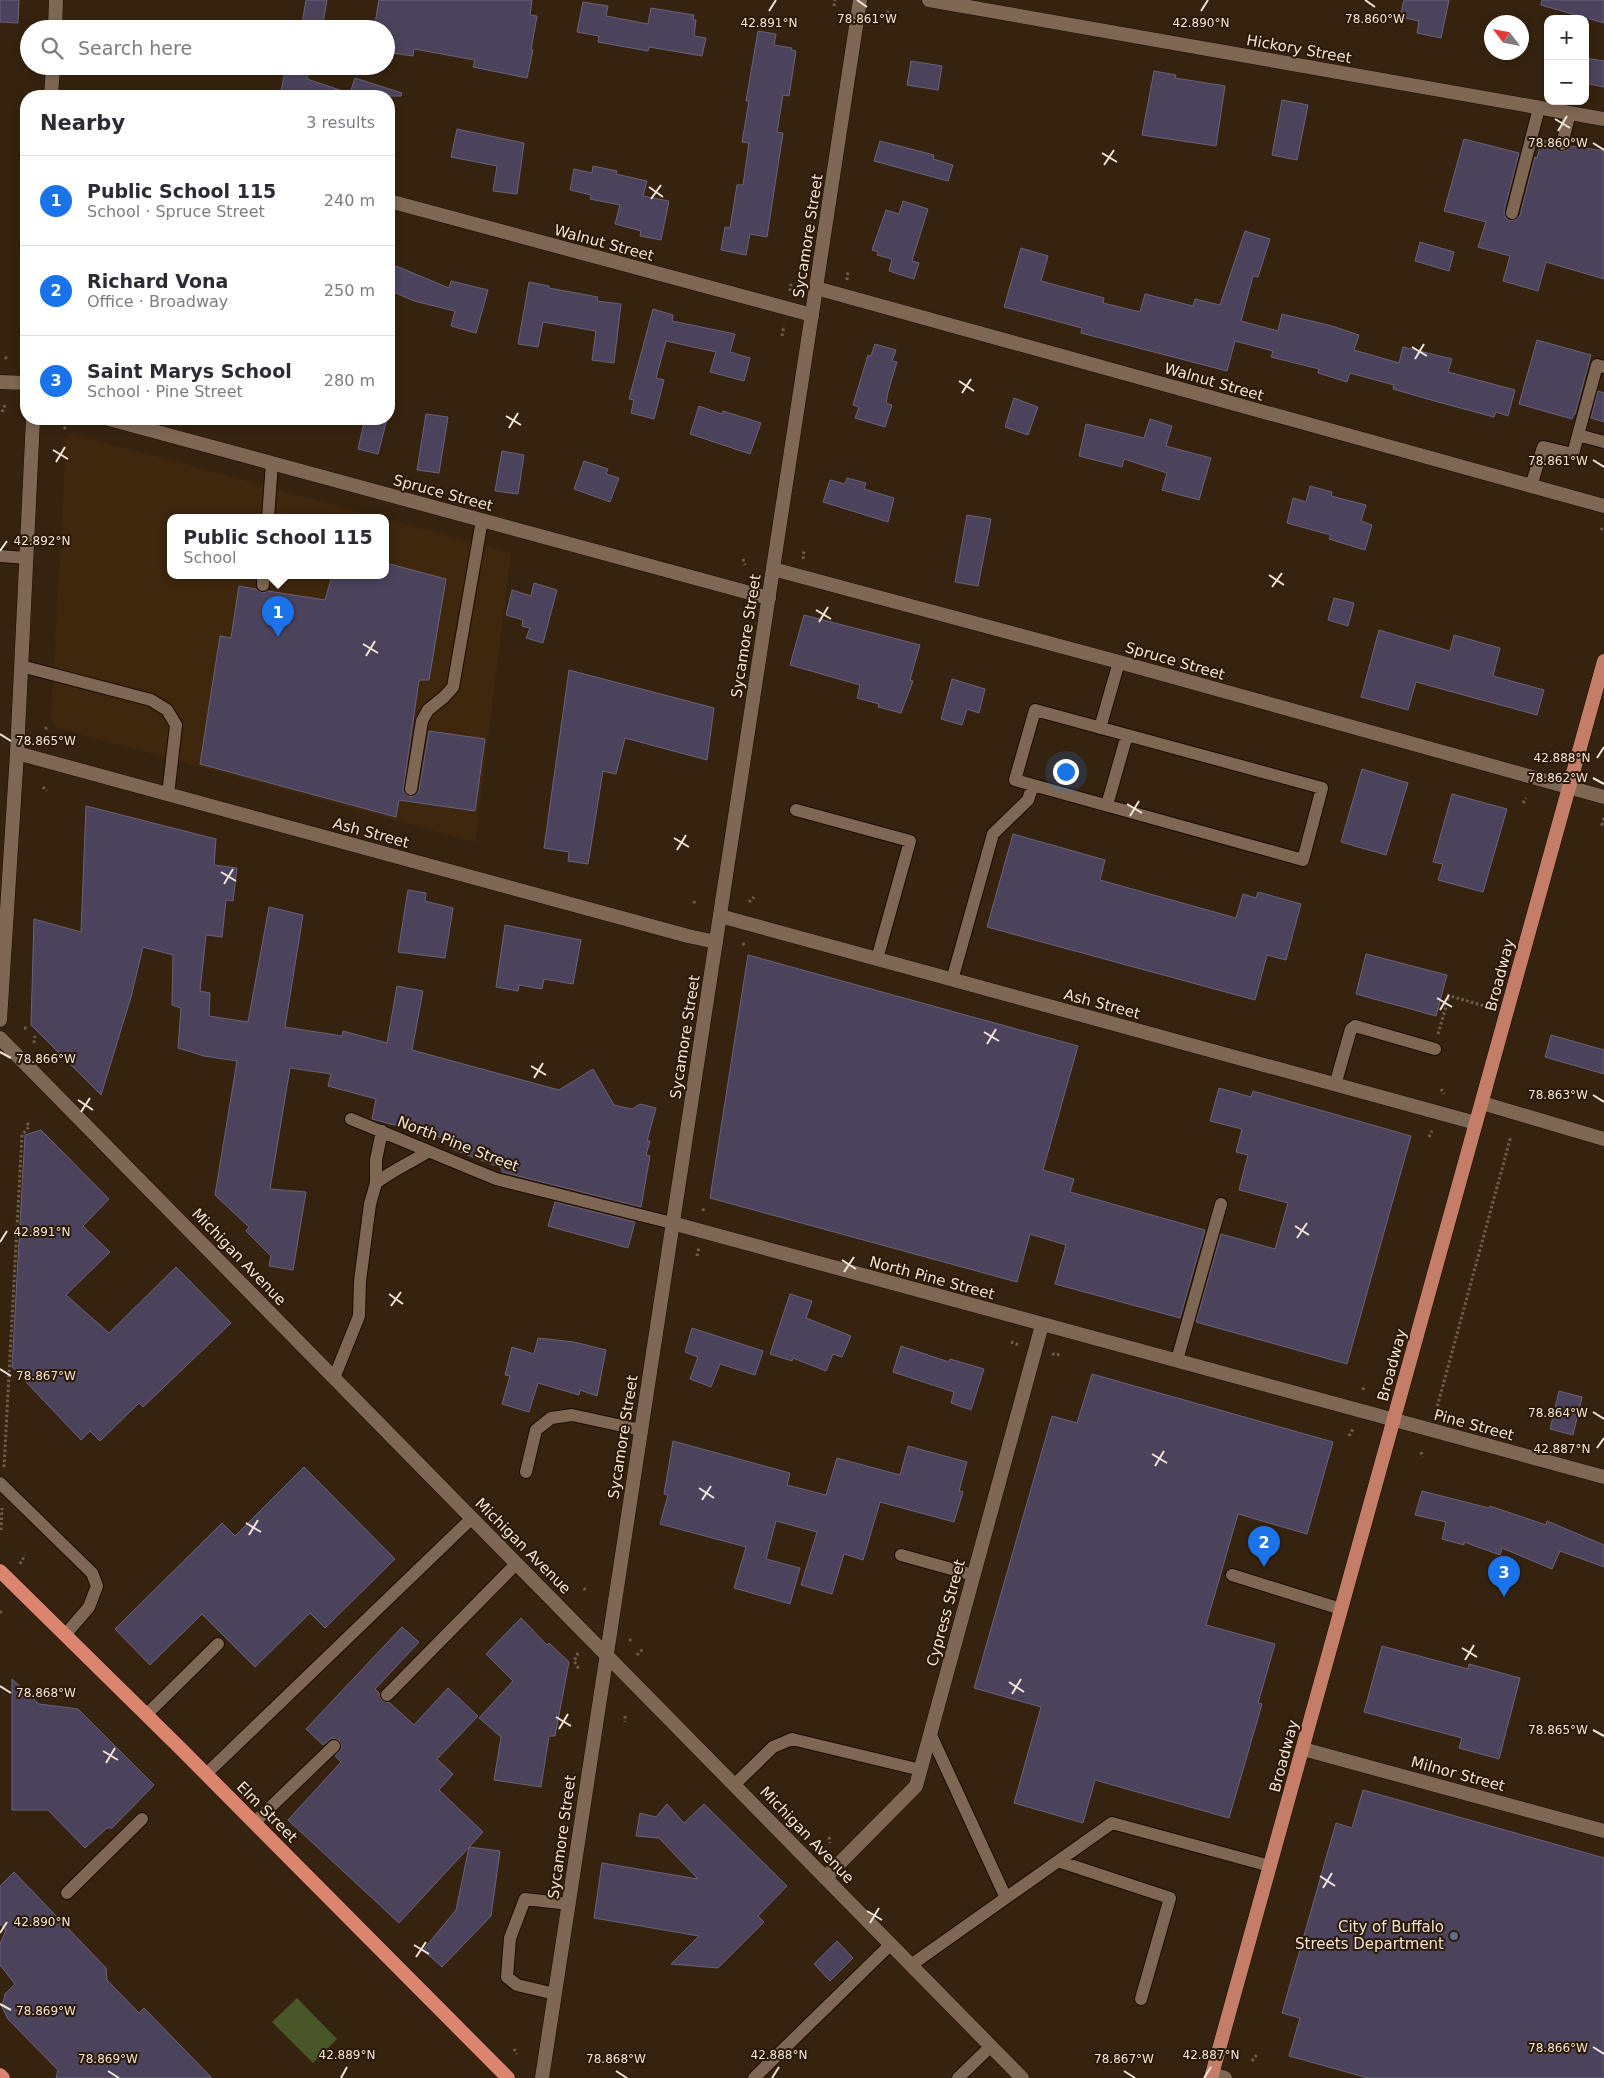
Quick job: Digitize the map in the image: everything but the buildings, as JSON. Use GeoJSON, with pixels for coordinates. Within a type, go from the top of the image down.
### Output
{"type":"FeatureCollection","features":[{"type":"Feature","properties":{"kind":"highway","name":"Elm Street"},"geometry":{"type":"LineString","coordinates":[[0,1572],[206,1774],[508,2078]]}},
{"type":"Feature","properties":{"kind":"highway"},"geometry":{"type":"LineString","coordinates":[[0,2075],[3,2078]]}},
{"type":"Feature","properties":{"kind":"main road","name":"Broadway"},"geometry":{"type":"LineString","coordinates":[[1216,2077],[1270,1866],[1604,661]]}},
{"type":"Feature","properties":{"kind":"street"},"geometry":{"type":"LineString","coordinates":[[55,20],[56,0]]}},
{"type":"Feature","properties":{"kind":"street","name":"Sycamore Street"},"geometry":{"type":"LineString","coordinates":[[542,2078],[860,0]]}},
{"type":"Feature","properties":{"kind":"street","name":"Hickory Street"},"geometry":{"type":"LineString","coordinates":[[929,0],[1604,119]]}},
{"type":"Feature","properties":{"kind":"street"},"geometry":{"type":"LineString","coordinates":[[51,90],[52,75]]}},
{"type":"Feature","properties":{"kind":"street","name":"Walnut Street"},"geometry":{"type":"LineString","coordinates":[[395,203],[812,315]]}},
{"type":"Feature","properties":{"kind":"street","name":"Walnut Street"},"geometry":{"type":"LineString","coordinates":[[816,288],[1604,506]]}},
{"type":"Feature","properties":{"kind":"street"},"geometry":{"type":"LineString","coordinates":[[0,382],[20,383]]}},
{"type":"Feature","properties":{"kind":"street"},"geometry":{"type":"LineString","coordinates":[[0,1020],[17,753],[33,425]]}},
{"type":"Feature","properties":{"kind":"street","name":"Spruce Street"},"geometry":{"type":"LineString","coordinates":[[130,425],[768,598]]}},
{"type":"Feature","properties":{"kind":"street","name":"Spruce Street"},"geometry":{"type":"LineString","coordinates":[[773,569],[1119,662],[1604,797]]}},
{"type":"Feature","properties":{"kind":"street","name":"Ash Street"},"geometry":{"type":"LineString","coordinates":[[17,753],[688,936],[716,942]]}},
{"type":"Feature","properties":{"kind":"street","name":"Ash Street"},"geometry":{"type":"LineString","coordinates":[[720,916],[1476,1123]]}},
{"type":"Feature","properties":{"kind":"street","name":"Michigan Avenue"},"geometry":{"type":"LineString","coordinates":[[0,1038],[1022,2078]]}},
{"type":"Feature","properties":{"kind":"street"},"geometry":{"type":"LineString","coordinates":[[1482,1103],[1604,1139]]}},
{"type":"Feature","properties":{"kind":"street","name":"North Pine Street"},"geometry":{"type":"LineString","coordinates":[[672,1223],[1042,1325],[1394,1419]]}},
{"type":"Feature","properties":{"kind":"street","name":"Cypress Street"},"geometry":{"type":"LineString","coordinates":[[825,1878],[916,1786],[1042,1325]]}},
{"type":"Feature","properties":{"kind":"street","name":"Pine Street"},"geometry":{"type":"LineString","coordinates":[[1394,1419],[1604,1477]]}},
{"type":"Feature","properties":{"kind":"street","name":"Milnor Street"},"geometry":{"type":"LineString","coordinates":[[1303,1748],[1604,1831]]}},
{"type":"Feature","properties":{"kind":"lane"},"geometry":{"type":"LineString","coordinates":[[1512,213],[1539,108]]}},
{"type":"Feature","properties":{"kind":"lane"},"geometry":{"type":"LineString","coordinates":[[1562,144],[1570,113]]}},
{"type":"Feature","properties":{"kind":"lane"},"geometry":{"type":"LineString","coordinates":[[1531,486],[1543,447],[1573,454],[1597,364],[1604,367]]}},
{"type":"Feature","properties":{"kind":"lane"},"geometry":{"type":"LineString","coordinates":[[1578,435],[1604,442]]}},
{"type":"Feature","properties":{"kind":"lane"},"geometry":{"type":"LineString","coordinates":[[268,514],[272,463]]}},
{"type":"Feature","properties":{"kind":"lane"},"geometry":{"type":"LineString","coordinates":[[411,789],[422,721],[428,710],[453,687],[482,520]]}},
{"type":"Feature","properties":{"kind":"lane"},"geometry":{"type":"LineString","coordinates":[[0,556],[26,558]]}},
{"type":"Feature","properties":{"kind":"lane"},"geometry":{"type":"LineString","coordinates":[[1100,728],[1119,662]]}},
{"type":"Feature","properties":{"kind":"lane"},"geometry":{"type":"LineString","coordinates":[[21,666],[151,700],[167,710],[176,725],[168,794]]}},
{"type":"Feature","properties":{"kind":"lane"},"geometry":{"type":"LineString","coordinates":[[1035,710],[1100,728],[1322,788],[1303,860],[1015,780],[1035,710]]}},
{"type":"Feature","properties":{"kind":"lane"},"geometry":{"type":"LineString","coordinates":[[1107,806],[1127,735]]}},
{"type":"Feature","properties":{"kind":"lane"},"geometry":{"type":"LineString","coordinates":[[952,980],[993,834],[1028,800],[1033,785]]}},
{"type":"Feature","properties":{"kind":"lane"},"geometry":{"type":"LineString","coordinates":[[796,810],[910,841],[878,959]]}},
{"type":"Feature","properties":{"kind":"lane"},"geometry":{"type":"LineString","coordinates":[[1335,1085],[1351,1029],[1355,1026],[1435,1049]]}},
{"type":"Feature","properties":{"kind":"lane","name":"North Pine Street"},"geometry":{"type":"LineString","coordinates":[[351,1119],[496,1179],[672,1223]]}},
{"type":"Feature","properties":{"kind":"lane"},"geometry":{"type":"LineString","coordinates":[[334,1378],[359,1316],[360,1281],[370,1204],[376,1183],[376,1160],[382,1131]]}},
{"type":"Feature","properties":{"kind":"lane"},"geometry":{"type":"LineString","coordinates":[[376,1183],[390,1172],[412,1162],[429,1151]]}},
{"type":"Feature","properties":{"kind":"lane"},"geometry":{"type":"LineString","coordinates":[[1177,1360],[1221,1204]]}},
{"type":"Feature","properties":{"kind":"lane"},"geometry":{"type":"LineString","coordinates":[[526,1472],[536,1430],[551,1418],[572,1415],[641,1430]]}},
{"type":"Feature","properties":{"kind":"lane"},"geometry":{"type":"LineString","coordinates":[[2,1484],[92,1573],[97,1586],[89,1607],[65,1635]]}},
{"type":"Feature","properties":{"kind":"lane"},"geometry":{"type":"LineString","coordinates":[[206,1774],[472,1518]]}},
{"type":"Feature","properties":{"kind":"lane"},"geometry":{"type":"LineString","coordinates":[[901,1555],[973,1575]]}},
{"type":"Feature","properties":{"kind":"lane"},"geometry":{"type":"LineString","coordinates":[[387,1695],[517,1563]]}},
{"type":"Feature","properties":{"kind":"lane"},"geometry":{"type":"LineString","coordinates":[[1232,1575],[1341,1609]]}},
{"type":"Feature","properties":{"kind":"lane"},"geometry":{"type":"LineString","coordinates":[[146,1715],[218,1644]]}},
{"type":"Feature","properties":{"kind":"lane"},"geometry":{"type":"LineString","coordinates":[[930,1734],[1006,1898]]}},
{"type":"Feature","properties":{"kind":"lane"},"geometry":{"type":"LineString","coordinates":[[734,1785],[773,1747],[792,1739],[921,1770]]}},
{"type":"Feature","properties":{"kind":"lane"},"geometry":{"type":"LineString","coordinates":[[254,1823],[334,1746]]}},
{"type":"Feature","properties":{"kind":"lane"},"geometry":{"type":"LineString","coordinates":[[67,1892],[142,1819]]}},
{"type":"Feature","properties":{"kind":"lane"},"geometry":{"type":"LineString","coordinates":[[911,1965],[1112,1823],[1270,1866]]}},
{"type":"Feature","properties":{"kind":"lane"},"geometry":{"type":"LineString","coordinates":[[1058,1862],[1170,1898],[1141,1999]]}},
{"type":"Feature","properties":{"kind":"lane"},"geometry":{"type":"LineString","coordinates":[[555,1994],[517,1985],[507,1977],[510,1938],[525,1899],[569,1904]]}},
{"type":"Feature","properties":{"kind":"lane"},"geometry":{"type":"LineString","coordinates":[[754,2078],[891,1944]]}},
{"type":"Feature","properties":{"kind":"lane"},"geometry":{"type":"LineString","coordinates":[[958,2078],[991,2046]]}},
{"type":"Feature","properties":{"kind":"path"},"geometry":{"type":"LineString","coordinates":[[834,6],[835,0]]}},
{"type":"Feature","properties":{"kind":"path"},"geometry":{"type":"LineString","coordinates":[[886,18],[888,8]]}},
{"type":"Feature","properties":{"kind":"path"},"geometry":{"type":"LineString","coordinates":[[789,292],[791,284]]}},
{"type":"Feature","properties":{"kind":"path"},"geometry":{"type":"LineString","coordinates":[[782,336],[784,326]]}},
{"type":"Feature","properties":{"kind":"path"},"geometry":{"type":"LineString","coordinates":[[2,412],[5,405]]}},
{"type":"Feature","properties":{"kind":"path"},"geometry":{"type":"LineString","coordinates":[[803,560],[804,551]]}},
{"type":"Feature","properties":{"kind":"path"},"geometry":{"type":"LineString","coordinates":[[743,559],[745,565]]}},
{"type":"Feature","properties":{"kind":"path"},"geometry":{"type":"LineString","coordinates":[[45,730],[49,726]]}},
{"type":"Feature","properties":{"kind":"path"},"geometry":{"type":"LineString","coordinates":[[1539,753],[1540,758]]}},
{"type":"Feature","properties":{"kind":"path"},"geometry":{"type":"LineString","coordinates":[[43,787],[47,791]]}},
{"type":"Feature","properties":{"kind":"path"},"geometry":{"type":"LineString","coordinates":[[1523,803],[1526,798]]}},
{"type":"Feature","properties":{"kind":"path"},"geometry":{"type":"LineString","coordinates":[[1603,825],[1604,818]]}},
{"type":"Feature","properties":{"kind":"path"},"geometry":{"type":"LineString","coordinates":[[749,902],[754,897]]}},
{"type":"Feature","properties":{"kind":"path"},"geometry":{"type":"LineString","coordinates":[[694,902],[695,906]]}},
{"type":"Feature","properties":{"kind":"path"},"geometry":{"type":"LineString","coordinates":[[1441,1021],[1448,996],[1476,1004]]}},
{"type":"Feature","properties":{"kind":"path"},"geometry":{"type":"LineString","coordinates":[[34,1043],[35,1036]]}},
{"type":"Feature","properties":{"kind":"path"},"geometry":{"type":"LineString","coordinates":[[1441,1089],[1444,1094]]}},
{"type":"Feature","properties":{"kind":"path"},"geometry":{"type":"LineString","coordinates":[[0,1529],[22,1136],[29,1127],[27,1122]]}},
{"type":"Feature","properties":{"kind":"path"},"geometry":{"type":"LineString","coordinates":[[1429,1137],[1432,1131]]}},
{"type":"Feature","properties":{"kind":"path"},"geometry":{"type":"LineString","coordinates":[[1436,1411],[1511,1136]]}},
{"type":"Feature","properties":{"kind":"path"},"geometry":{"type":"LineString","coordinates":[[703,1211],[704,1206]]}},
{"type":"Feature","properties":{"kind":"path"},"geometry":{"type":"LineString","coordinates":[[697,1256],[699,1247]]}},
{"type":"Feature","properties":{"kind":"path"},"geometry":{"type":"LineString","coordinates":[[1052,1354],[1061,1355]]}},
{"type":"Feature","properties":{"kind":"path"},"geometry":{"type":"LineString","coordinates":[[1363,1390],[1364,1385]]}},
{"type":"Feature","properties":{"kind":"path"},"geometry":{"type":"LineString","coordinates":[[1349,1436],[1353,1429]]}},
{"type":"Feature","properties":{"kind":"path"},"geometry":{"type":"LineString","coordinates":[[1421,1452],[1424,1457]]}},
{"type":"Feature","properties":{"kind":"path"},"geometry":{"type":"LineString","coordinates":[[20,1564],[25,1554]]}},
{"type":"Feature","properties":{"kind":"path"},"geometry":{"type":"LineString","coordinates":[[584,1588],[586,1592]]}},
{"type":"Feature","properties":{"kind":"path"},"geometry":{"type":"LineString","coordinates":[[0,1613],[2,1609]]}},
{"type":"Feature","properties":{"kind":"path"},"geometry":{"type":"LineString","coordinates":[[629,1640],[634,1640]]}},
{"type":"Feature","properties":{"kind":"path"},"geometry":{"type":"LineString","coordinates":[[637,1655],[643,1649]]}},
{"type":"Feature","properties":{"kind":"path"},"geometry":{"type":"LineString","coordinates":[[578,1653],[574,1661],[579,1669]]}},
{"type":"Feature","properties":{"kind":"path"},"geometry":{"type":"LineString","coordinates":[[625,1716],[625,1722]]}},
{"type":"Feature","properties":{"kind":"path"},"geometry":{"type":"LineString","coordinates":[[829,1837],[830,1843]]}},
{"type":"Feature","properties":{"kind":"path"},"geometry":{"type":"LineString","coordinates":[[514,2048],[517,2054]]}},
{"type":"Feature","properties":{"kind":"path"},"geometry":{"type":"LineString","coordinates":[[1252,2061],[1258,2053]]}},
{"type":"Feature","properties":{"kind":"shaded area"},"geometry":{"type":"Polygon","coordinates":[[[70,433],[367,514],[167,514],[167,579],[389,579],[389,520],[511,553],[475,842],[58,728],[51,720],[66,439],[70,433]]]}},
{"type":"Feature","properties":{"kind":"green space"},"geometry":{"type":"Polygon","coordinates":[[[297,1998],[337,2039],[313,2063],[272,2022],[297,1998]]]}},
{"type":"Feature","properties":{"kind":"place","name":"Public School 115"},"geometry":{"type":"Point","coordinates":[278,637]}},
{"type":"Feature","properties":{"kind":"place","name":"Richard Vona"},"geometry":{"type":"Point","coordinates":[1264,1567]}},
{"type":"Feature","properties":{"kind":"place","name":"Saint Marys School"},"geometry":{"type":"Point","coordinates":[1504,1597]}},
{"type":"Feature","properties":{"kind":"place","name":"City of Buffalo Streets Department"},"geometry":{"type":"Point","coordinates":[1454,1936]}}]}
